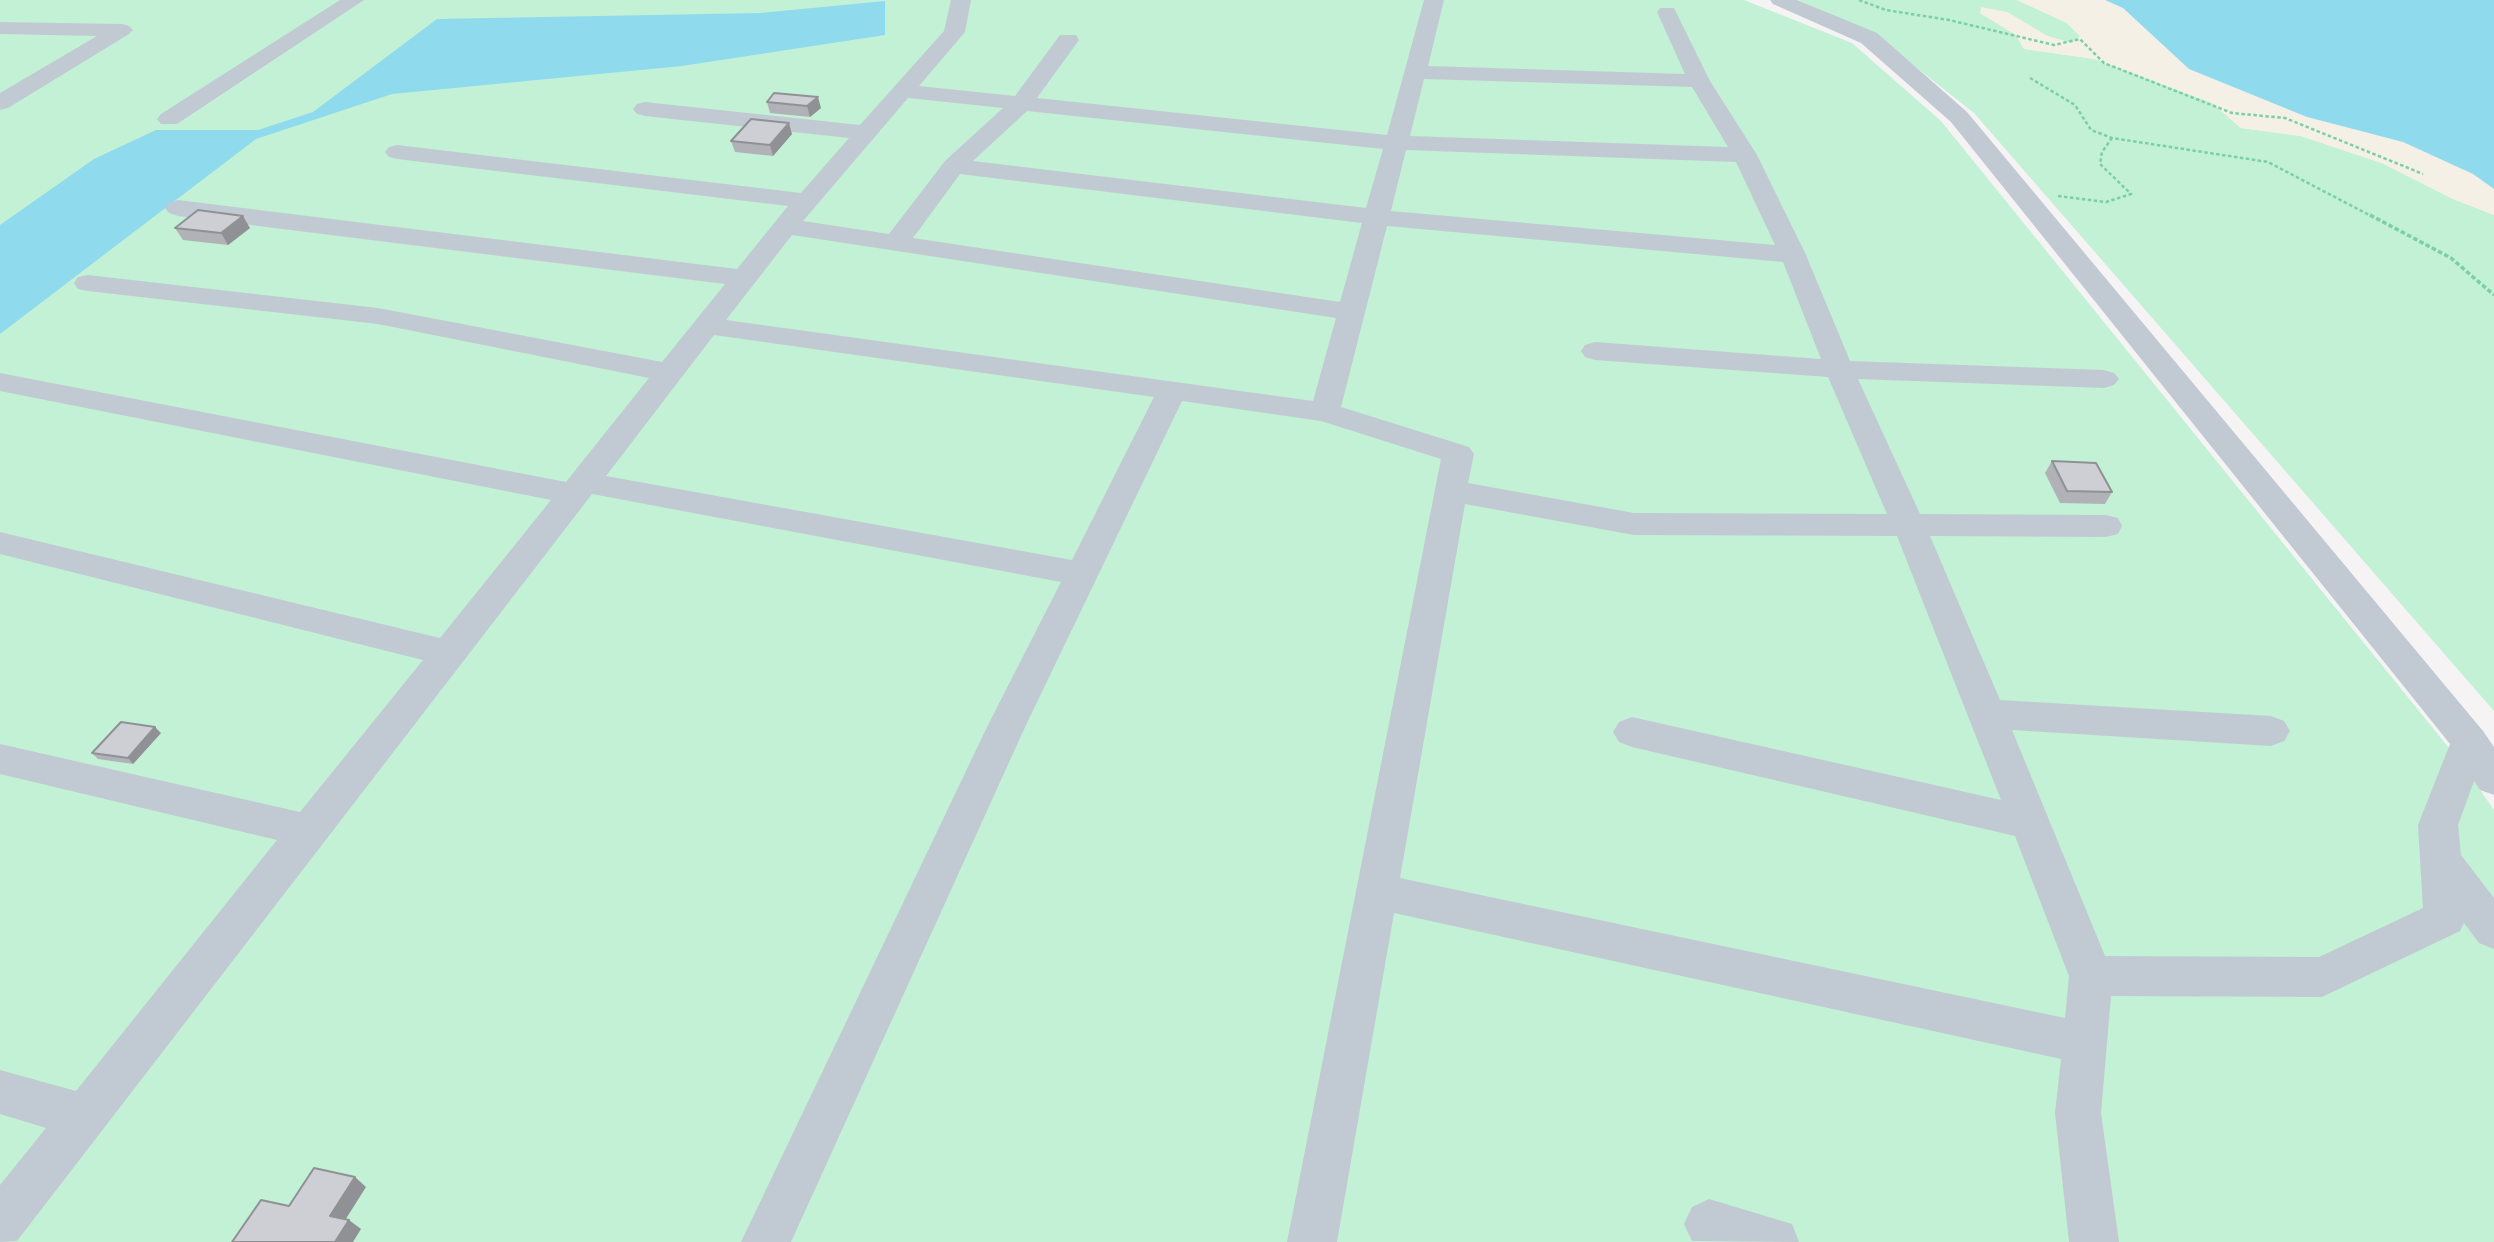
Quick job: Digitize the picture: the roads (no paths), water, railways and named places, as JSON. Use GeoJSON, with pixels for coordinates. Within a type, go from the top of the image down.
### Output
{"type":"FeatureCollection","features":[{"type":"Feature","properties":{"kind":"street"},"geometry":{"type":"LineString","coordinates":[[169,118],[354,0]]}},
{"type":"Feature","properties":{"kind":"street"},"geometry":{"type":"LineString","coordinates":[[0,1224],[744,278],[954,32],[961,0]]}},
{"type":"Feature","properties":{"kind":"street"},"geometry":{"type":"LineString","coordinates":[[1325,412],[1434,0]]}},
{"type":"Feature","properties":{"kind":"street"},"geometry":{"type":"LineString","coordinates":[[1780,0],[1869,38],[1959,117],[2470,742],[2494,779]]}},
{"type":"Feature","properties":{"kind":"street"},"geometry":{"type":"LineString","coordinates":[[1667,12],[1699,80],[1745,155],[1793,255],[1840,371],[1936,587],[2091,976],[2078,1114],[2094,1242]]}},
{"type":"Feature","properties":{"kind":"street"},"geometry":{"type":"LineString","coordinates":[[0,28],[122,30],[0,103]]}},
{"type":"Feature","properties":{"kind":"street"},"geometry":{"type":"LineString","coordinates":[[897,241],[954,166],[1022,103],[1068,40]]}},
{"type":"Feature","properties":{"kind":"street"},"geometry":{"type":"LineString","coordinates":[[1415,72],[1699,80]]}},
{"type":"Feature","properties":{"kind":"street"},"geometry":{"type":"LineString","coordinates":[[902,91],[1396,143],[1745,155]]}},
{"type":"Feature","properties":{"kind":"street"},"geometry":{"type":"LineString","coordinates":[[645,108],[866,133]]}},
{"type":"Feature","properties":{"kind":"street"},"geometry":{"type":"LineString","coordinates":[[397,152],[796,214],[897,241],[1353,312]]}},
{"type":"Feature","properties":{"kind":"street"},"geometry":{"type":"LineString","coordinates":[[954,166],[1377,217],[1793,255]]}},
{"type":"Feature","properties":{"kind":"street"},"geometry":{"type":"LineString","coordinates":[[178,208],[744,278]]}},
{"type":"Feature","properties":{"kind":"street"},"geometry":{"type":"LineString","coordinates":[[88,283],[378,316],[670,373]]}},
{"type":"Feature","properties":{"kind":"street"},"geometry":{"type":"LineString","coordinates":[[707,326],[1325,412],[1458,454],[1312,1242]]}},
{"type":"Feature","properties":{"kind":"street"},"geometry":{"type":"LineString","coordinates":[[1595,351],[1840,371],[2104,379]]}},
{"type":"Feature","properties":{"kind":"street"},"geometry":{"type":"LineString","coordinates":[[0,382],[579,488],[1081,573]]}},
{"type":"Feature","properties":{"kind":"street"},"geometry":{"type":"LineString","coordinates":[[766,1242],[1001,738],[1172,391]]}},
{"type":"Feature","properties":{"kind":"street"},"geometry":{"type":"LineString","coordinates":[[1451,491],[1634,524],[2106,526]]}},
{"type":"Feature","properties":{"kind":"street"},"geometry":{"type":"LineString","coordinates":[[0,544],[449,653]]}},
{"type":"Feature","properties":{"kind":"street"},"geometry":{"type":"LineString","coordinates":[[1986,714],[2271,731]]}},
{"type":"Feature","properties":{"kind":"street"},"geometry":{"type":"LineString","coordinates":[[1632,732],[2030,823]]}},
{"type":"Feature","properties":{"kind":"street"},"geometry":{"type":"LineString","coordinates":[[2091,976],[2322,977],[2445,918],[2438,825],[2470,742]]}},
{"type":"Feature","properties":{"kind":"street"},"geometry":{"type":"LineString","coordinates":[[0,759],[309,831]]}},
{"type":"Feature","properties":{"kind":"street"},"geometry":{"type":"LineString","coordinates":[[2441,861],[2494,930]]}},
{"type":"Feature","properties":{"kind":"street"},"geometry":{"type":"LineString","coordinates":[[1377,891],[2085,1043]]}},
{"type":"Feature","properties":{"kind":"street"},"geometry":{"type":"LineString","coordinates":[[0,1092],[84,1116]]}},
{"type":"Feature","properties":{"kind":"street"},"geometry":{"type":"LineString","coordinates":[[1709,1224],[1774,1242]]}},
{"type":"Feature","properties":{"kind":"water"},"geometry":{"type":"Polygon","coordinates":[[[2105,0],[2494,0],[2494,189],[2473,174],[2403,142],[2307,117],[2189,69],[2123,8],[2105,0]]]}},
{"type":"Feature","properties":{"kind":"water"},"geometry":{"type":"Polygon","coordinates":[[[885,1],[885,35],[682,66],[392,94],[256,139],[0,334],[0,225],[94,159],[156,130],[258,130],[313,112],[437,19],[760,13],[885,1]]]}}]}
